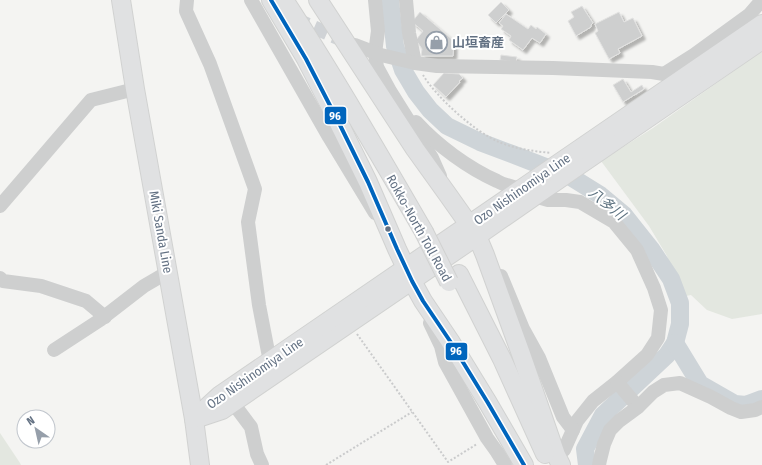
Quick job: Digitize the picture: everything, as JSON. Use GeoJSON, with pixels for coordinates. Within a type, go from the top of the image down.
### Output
{"type":"FeatureCollection","features":[{"type":"Feature","properties":{"kind":"main road","name":"Miki Sanda Line"},"geometry":{"type":"LineString","coordinates":[[121,0],[135,89],[194,419],[200,465]]}},
{"type":"Feature","properties":{"kind":"main road","name":"Rokko-North Toll Road"},"geometry":{"type":"LineString","coordinates":[[284,0],[359,121],[429,229]]}},
{"type":"Feature","properties":{"kind":"main road","name":"Rokko-North Toll Road"},"geometry":{"type":"LineString","coordinates":[[298,0],[333,53],[370,114],[454,278],[507,371],[550,465]]}},
{"type":"Feature","properties":{"kind":"main road"},"geometry":{"type":"LineString","coordinates":[[318,0],[415,148],[473,231],[485,255],[556,455],[563,458]]}},
{"type":"Feature","properties":{"kind":"main road"},"geometry":{"type":"LineString","coordinates":[[269,4],[306,59],[371,189],[397,249],[423,301],[450,341],[524,465]]}},
{"type":"Feature","properties":{"kind":"main road","name":"Ozo Nishinomiya Line"},"geometry":{"type":"LineString","coordinates":[[194,419],[219,396],[473,231],[682,78],[762,24]]}},
{"type":"Feature","properties":{"kind":"main road","name":"Ozo Nishinomiya Line"},"geometry":{"type":"LineString","coordinates":[[569,161],[762,40]]}},
{"type":"Feature","properties":{"kind":"main road","name":"Ozo Nishinomiya Line"},"geometry":{"type":"LineString","coordinates":[[194,419],[222,410],[233,403],[349,323],[409,274]]}},
{"type":"Feature","properties":{"kind":"main road","name":"Rokko-North Toll Road"},"geometry":{"type":"LineString","coordinates":[[454,278],[537,465]]}},
{"type":"Feature","properties":{"kind":"street"},"geometry":{"type":"LineString","coordinates":[[187,0],[186,11],[210,64],[255,189],[248,222],[259,305],[270,362]]}},
{"type":"Feature","properties":{"kind":"street"},"geometry":{"type":"LineString","coordinates":[[252,0],[269,4]]}},
{"type":"Feature","properties":{"kind":"street"},"geometry":{"type":"LineString","coordinates":[[252,0],[329,137],[397,249]]}},
{"type":"Feature","properties":{"kind":"street"},"geometry":{"type":"LineString","coordinates":[[375,0],[378,31],[377,67],[432,158],[448,195]]}},
{"type":"Feature","properties":{"kind":"street"},"geometry":{"type":"LineString","coordinates":[[406,0],[408,33],[417,63]]}},
{"type":"Feature","properties":{"kind":"street"},"geometry":{"type":"LineString","coordinates":[[664,74],[694,55],[749,15],[762,0]]}},
{"type":"Feature","properties":{"kind":"street"},"geometry":{"type":"LineString","coordinates":[[355,45],[378,54],[437,66],[553,68],[664,74],[682,78]]}},
{"type":"Feature","properties":{"kind":"street"},"geometry":{"type":"LineString","coordinates":[[0,206],[91,100],[135,89]]}},
{"type":"Feature","properties":{"kind":"street"},"geometry":{"type":"LineString","coordinates":[[394,96],[418,124],[452,154],[474,169],[498,182],[527,190],[548,200],[580,202],[614,222],[637,250],[654,288],[661,310],[658,338],[647,355],[618,384],[593,401],[577,421],[563,458]]}},
{"type":"Feature","properties":{"kind":"street"},"geometry":{"type":"LineString","coordinates":[[473,231],[496,262],[523,329],[539,358],[563,417],[573,430]]}},
{"type":"Feature","properties":{"kind":"street"},"geometry":{"type":"LineString","coordinates":[[54,350],[105,317],[144,286],[168,272]]}},
{"type":"Feature","properties":{"kind":"street"},"geometry":{"type":"LineString","coordinates":[[0,278],[3,280],[41,286],[86,301],[105,317]]}},
{"type":"Feature","properties":{"kind":"street"},"geometry":{"type":"LineString","coordinates":[[423,301],[428,319],[441,346],[445,362],[487,438],[505,465]]}},
{"type":"Feature","properties":{"kind":"street"},"geometry":{"type":"LineString","coordinates":[[599,465],[604,444],[610,430],[652,392],[664,384],[680,383],[711,396],[741,412],[755,410],[762,407]]}},
{"type":"Feature","properties":{"kind":"street"},"geometry":{"type":"LineString","coordinates":[[618,384],[637,406]]}},
{"type":"Feature","properties":{"kind":"street"},"geometry":{"type":"LineString","coordinates":[[233,403],[251,427],[257,454],[262,465]]}},
{"type":"Feature","properties":{"kind":"path"},"geometry":{"type":"LineString","coordinates":[[417,63],[420,71],[428,83],[452,109],[484,135],[500,143],[569,161]]}},
{"type":"Feature","properties":{"kind":"path"},"geometry":{"type":"LineString","coordinates":[[349,323],[448,462],[487,438]]}},
{"type":"Feature","properties":{"kind":"path"},"geometry":{"type":"LineString","coordinates":[[326,465],[412,412]]}},
{"type":"Feature","properties":{"kind":"shaded area"},"geometry":{"type":"Polygon","coordinates":[[[762,51],[762,314],[732,319],[707,310],[691,295],[676,298],[667,256],[649,226],[601,161],[653,128],[762,51]]]}},
{"type":"Feature","properties":{"kind":"shaded area"},"geometry":{"type":"Polygon","coordinates":[[[0,433],[20,463],[21,465],[0,465],[0,433]]]}},
{"type":"Feature","properties":{"kind":"building"},"geometry":{"type":"Polygon","coordinates":[[[501,2],[509,10],[496,23],[488,15],[501,2]]]}},
{"type":"Feature","properties":{"kind":"building"},"geometry":{"type":"Polygon","coordinates":[[[582,6],[593,23],[591,27],[576,36],[568,21],[574,17],[571,12],[582,6]]]}},
{"type":"Feature","properties":{"kind":"building"},"geometry":{"type":"Polygon","coordinates":[[[420,12],[454,41],[453,56],[421,56],[422,49],[416,40],[423,31],[412,22],[420,12]]]}},
{"type":"Feature","properties":{"kind":"building"},"geometry":{"type":"Polygon","coordinates":[[[619,12],[624,22],[633,18],[642,36],[618,49],[620,53],[609,59],[595,33],[598,31],[595,24],[619,12]]]}},
{"type":"Feature","properties":{"kind":"building"},"geometry":{"type":"Polygon","coordinates":[[[506,14],[528,29],[531,25],[536,29],[537,27],[546,34],[540,43],[532,38],[523,50],[509,40],[511,36],[501,29],[503,26],[499,23],[506,14]]]}},
{"type":"Feature","properties":{"kind":"building"},"geometry":{"type":"Polygon","coordinates":[[[501,55],[517,57],[516,62],[500,60],[501,55]]]}},
{"type":"Feature","properties":{"kind":"building"},"geometry":{"type":"Polygon","coordinates":[[[444,73],[459,74],[463,78],[446,97],[433,85],[444,73]]]}},
{"type":"Feature","properties":{"kind":"building"},"geometry":{"type":"Polygon","coordinates":[[[623,79],[631,92],[642,85],[644,89],[623,102],[613,85],[623,79]]]}},
{"type":"Feature","properties":{"kind":"waterway","name":"八多川"},"geometry":{"type":"LineString","coordinates":[[390,0],[395,46],[403,70],[416,92],[430,110],[447,126],[480,142],[571,177],[600,195],[624,215],[651,249],[671,279],[680,303],[680,324],[675,343],[667,355],[603,415],[585,449],[587,465]]}},
{"type":"Feature","properties":{"kind":"waterway"},"geometry":{"type":"LineString","coordinates":[[675,343],[700,384],[735,404],[746,405],[762,399]]}},
{"type":"Feature","properties":{"kind":"tunnel"},"geometry":{"type":"LineString","coordinates":[[295,19],[347,42]]}},
{"type":"Feature","properties":{"kind":"transit line","name":"96"},"geometry":{"type":"LineString","coordinates":[[271,0],[306,59],[338,121],[368,182],[412,281],[423,301],[450,341],[488,403],[524,465]]}},
{"type":"Feature","properties":{"kind":"place","name":"山垣畜産"},"geometry":{"type":"Point","coordinates":[437,42]}}]}
